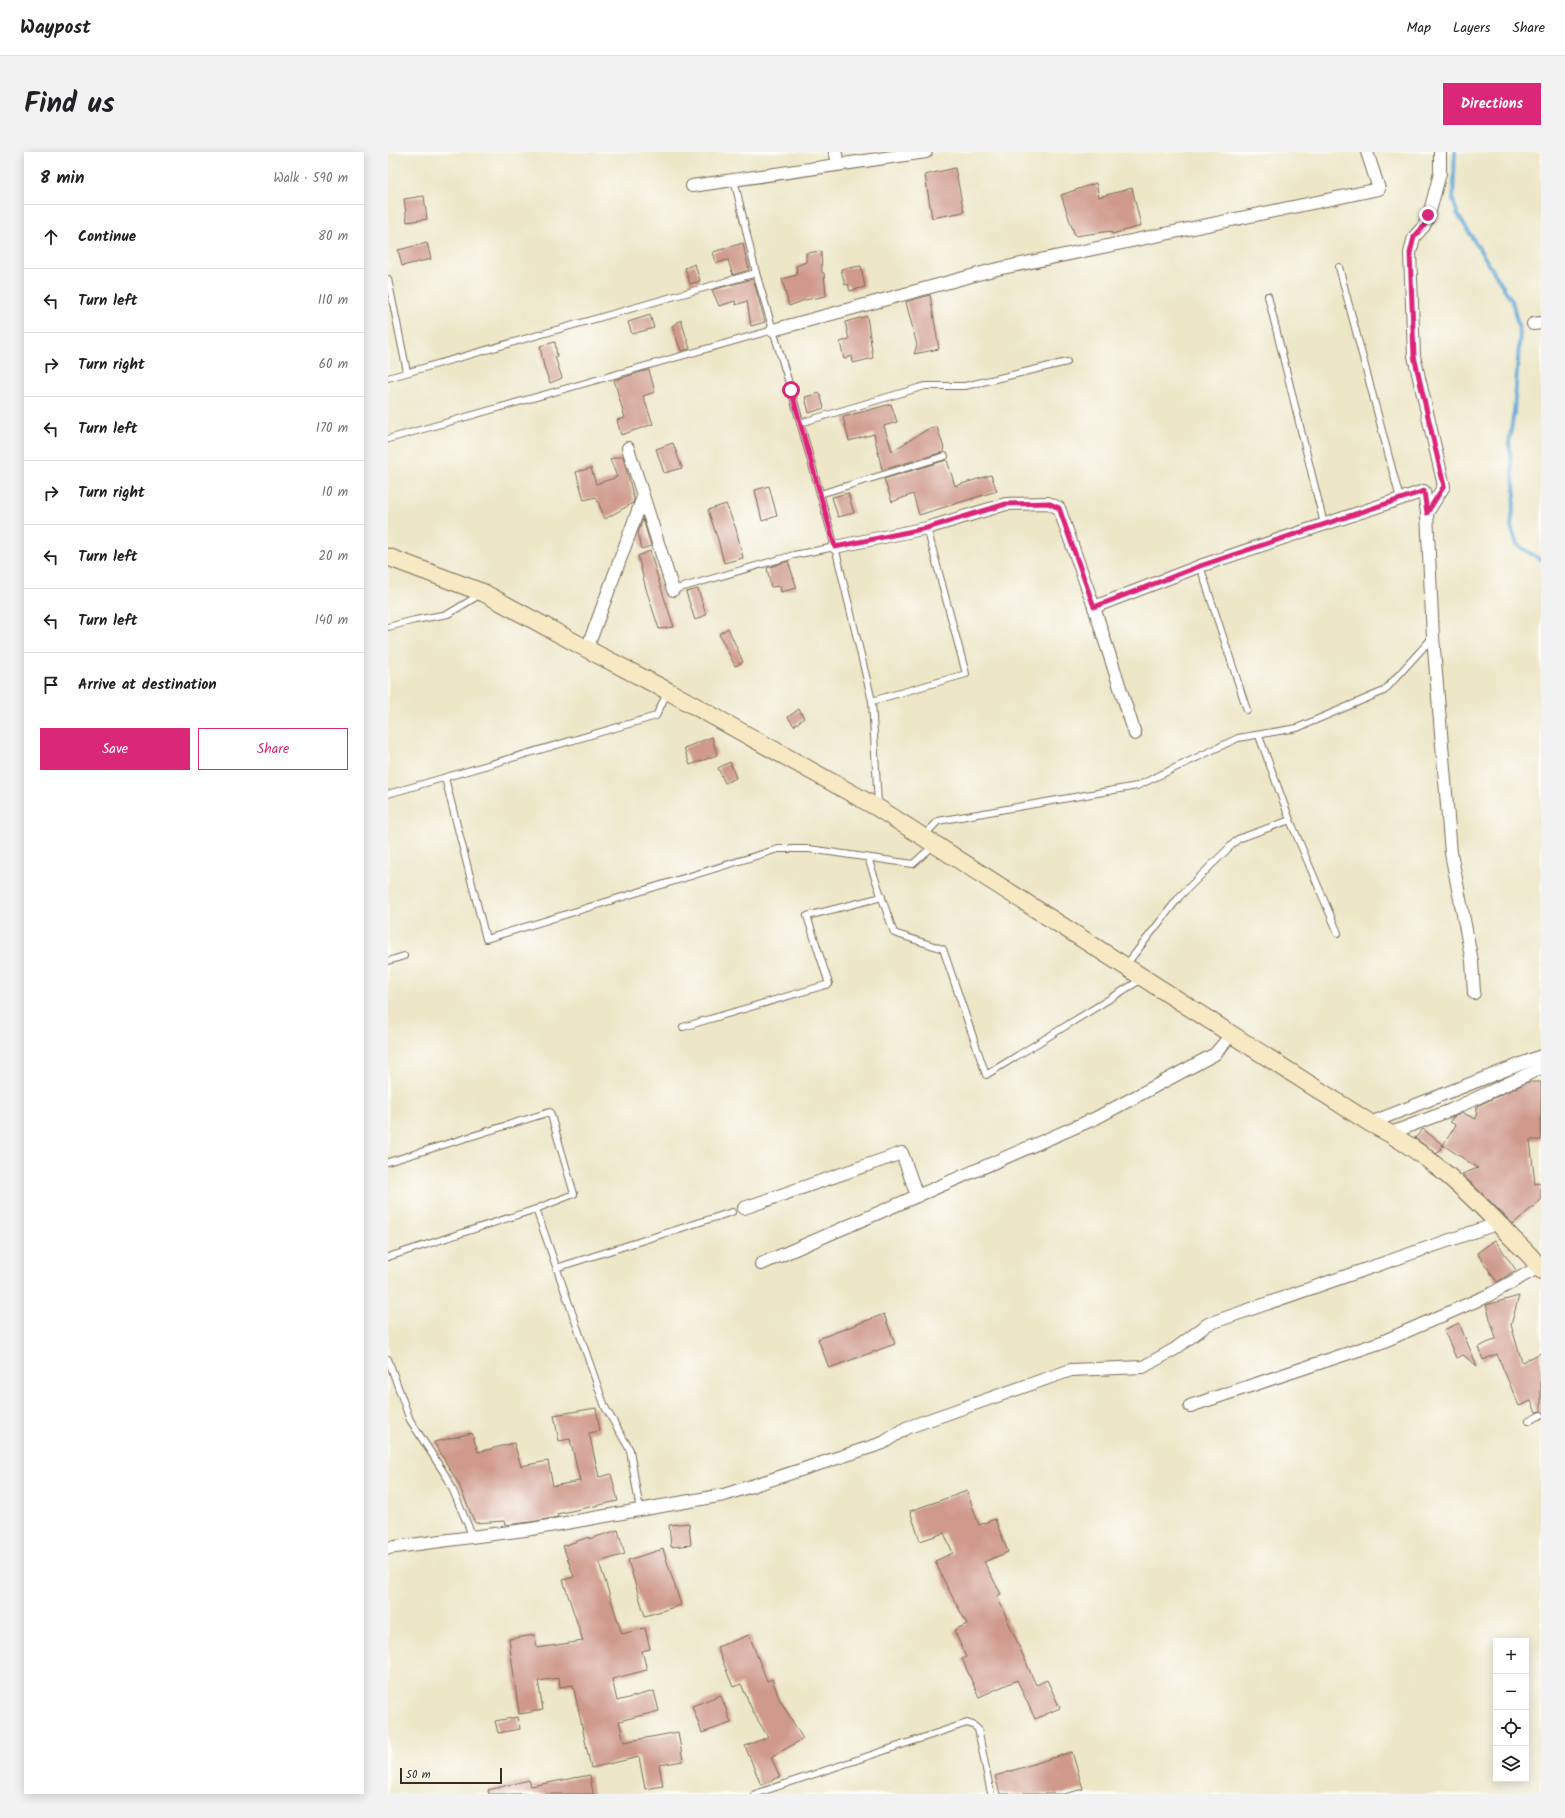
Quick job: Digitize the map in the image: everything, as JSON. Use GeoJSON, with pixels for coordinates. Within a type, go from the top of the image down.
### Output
{"type":"FeatureCollection","features":[{"type":"Feature","properties":{"kind":"main road"},"geometry":{"type":"LineString","coordinates":[[388,558],[484,593],[668,691],[878,808],[1231,1035],[1370,1123],[1391,1133],[1455,1180],[1499,1223],[1540,1268]]}},
{"type":"Feature","properties":{"kind":"street"},"geometry":{"type":"LineString","coordinates":[[835,152],[839,164]]}},
{"type":"Feature","properties":{"kind":"street"},"geometry":{"type":"LineString","coordinates":[[692,186],[926,152]]}},
{"type":"Feature","properties":{"kind":"street"},"geometry":{"type":"LineString","coordinates":[[773,330],[993,270],[1379,189],[1367,152]]}},
{"type":"Feature","properties":{"kind":"street"},"geometry":{"type":"LineString","coordinates":[[1427,513],[1444,486],[1414,356],[1410,253],[1414,237],[1424,226],[1428,215],[1440,173],[1440,152]]}},
{"type":"Feature","properties":{"kind":"street"},"geometry":{"type":"LineString","coordinates":[[628,448],[673,590]]}},
{"type":"Feature","properties":{"kind":"street"},"geometry":{"type":"LineString","coordinates":[[1094,607],[1200,566],[1424,491],[1427,513],[1433,637],[1451,853],[1472,961],[1474,993]]}},
{"type":"Feature","properties":{"kind":"street"},"geometry":{"type":"LineString","coordinates":[[587,649],[643,497]]}},
{"type":"Feature","properties":{"kind":"street"},"geometry":{"type":"LineString","coordinates":[[835,547],[927,528],[1006,504],[1048,503],[1059,508],[1094,607],[1135,734]]}},
{"type":"Feature","properties":{"kind":"street"},"geometry":{"type":"LineString","coordinates":[[761,1264],[1096,1118],[1215,1054],[1231,1035]]}},
{"type":"Feature","properties":{"kind":"street"},"geometry":{"type":"LineString","coordinates":[[1370,1123],[1541,1056]]}},
{"type":"Feature","properties":{"kind":"street"},"geometry":{"type":"LineString","coordinates":[[1391,1133],[1451,1110],[1541,1068]]}},
{"type":"Feature","properties":{"kind":"street"},"geometry":{"type":"LineString","coordinates":[[744,1208],[902,1154],[916,1196]]}},
{"type":"Feature","properties":{"kind":"street"},"geometry":{"type":"LineString","coordinates":[[388,1548],[473,1537],[640,1511],[724,1495],[883,1443],[906,1428],[1071,1370],[1143,1367],[1175,1349],[1208,1324],[1499,1223]]}},
{"type":"Feature","properties":{"kind":"street"},"geometry":{"type":"LineString","coordinates":[[1190,1406],[1382,1342],[1489,1295],[1540,1268]]}},
{"type":"Feature","properties":{"kind":"lane"},"geometry":{"type":"LineString","coordinates":[[734,179],[756,273],[835,547],[872,701],[878,808]]}},
{"type":"Feature","properties":{"kind":"lane"},"geometry":{"type":"LineString","coordinates":[[1339,266],[1400,499]]}},
{"type":"Feature","properties":{"kind":"lane"},"geometry":{"type":"LineString","coordinates":[[388,378],[756,273]]}},
{"type":"Feature","properties":{"kind":"lane"},"geometry":{"type":"LineString","coordinates":[[388,279],[407,372]]}},
{"type":"Feature","properties":{"kind":"lane"},"geometry":{"type":"LineString","coordinates":[[1268,296],[1324,524]]}},
{"type":"Feature","properties":{"kind":"lane"},"geometry":{"type":"LineString","coordinates":[[388,439],[773,330]]}},
{"type":"Feature","properties":{"kind":"lane"},"geometry":{"type":"LineString","coordinates":[[800,423],[925,386],[965,386],[1067,362]]}},
{"type":"Feature","properties":{"kind":"lane"},"geometry":{"type":"LineString","coordinates":[[820,494],[945,456]]}},
{"type":"Feature","properties":{"kind":"lane"},"geometry":{"type":"LineString","coordinates":[[872,701],[966,674],[927,528]]}},
{"type":"Feature","properties":{"kind":"lane"},"geometry":{"type":"LineString","coordinates":[[673,590],[794,555],[835,547]]}},
{"type":"Feature","properties":{"kind":"lane"},"geometry":{"type":"LineString","coordinates":[[1200,566],[1248,710]]}},
{"type":"Feature","properties":{"kind":"lane"},"geometry":{"type":"LineString","coordinates":[[388,627],[448,614],[484,593]]}},
{"type":"Feature","properties":{"kind":"lane"},"geometry":{"type":"LineString","coordinates":[[445,778],[486,939],[778,849],[809,849],[913,864],[929,840],[938,821],[1137,786],[1238,738],[1259,736],[1297,728],[1384,691],[1433,637]]}},
{"type":"Feature","properties":{"kind":"lane"},"geometry":{"type":"LineString","coordinates":[[388,794],[656,716],[668,691]]}},
{"type":"Feature","properties":{"kind":"lane"},"geometry":{"type":"LineString","coordinates":[[1259,736],[1290,820],[1338,933]]}},
{"type":"Feature","properties":{"kind":"lane"},"geometry":{"type":"LineString","coordinates":[[1124,966],[1180,896],[1238,839],[1290,820]]}},
{"type":"Feature","properties":{"kind":"lane"},"geometry":{"type":"LineString","coordinates":[[868,858],[894,934],[943,949],[986,1075],[1143,979]]}},
{"type":"Feature","properties":{"kind":"lane"},"geometry":{"type":"LineString","coordinates":[[683,1027],[829,984],[807,916],[882,897]]}},
{"type":"Feature","properties":{"kind":"lane"},"geometry":{"type":"LineString","coordinates":[[388,961],[404,956]]}},
{"type":"Feature","properties":{"kind":"lane"},"geometry":{"type":"LineString","coordinates":[[388,1162],[550,1112],[574,1194],[536,1209],[388,1257]]}},
{"type":"Feature","properties":{"kind":"lane"},"geometry":{"type":"LineString","coordinates":[[536,1209],[605,1407],[630,1450],[640,1511]]}},
{"type":"Feature","properties":{"kind":"lane"},"geometry":{"type":"LineString","coordinates":[[556,1268],[732,1212]]}},
{"type":"Feature","properties":{"kind":"lane"},"geometry":{"type":"LineString","coordinates":[[388,1359],[410,1420],[448,1479],[473,1537]]}},
{"type":"Feature","properties":{"kind":"lane"},"geometry":{"type":"LineString","coordinates":[[1529,1421],[1541,1415]]}},
{"type":"Feature","properties":{"kind":"lane"},"geometry":{"type":"LineString","coordinates":[[755,1794],[967,1723],[974,1724],[978,1729],[991,1794]]}},
{"type":"Feature","properties":{"kind":"building"},"geometry":{"type":"Polygon","coordinates":[[[955,168],[964,212],[932,218],[925,175],[955,168]]]}},
{"type":"Feature","properties":{"kind":"building"},"geometry":{"type":"Polygon","coordinates":[[[1096,183],[1099,197],[1132,188],[1141,226],[1112,234],[1111,231],[1075,236],[1061,195],[1096,183]]]}},
{"type":"Feature","properties":{"kind":"building"},"geometry":{"type":"Polygon","coordinates":[[[424,196],[427,219],[407,222],[404,199],[424,196]]]}},
{"type":"Feature","properties":{"kind":"building"},"geometry":{"type":"Polygon","coordinates":[[[427,243],[431,259],[402,266],[398,250],[427,243]]]}},
{"type":"Feature","properties":{"kind":"building"},"geometry":{"type":"Polygon","coordinates":[[[743,243],[749,270],[733,275],[728,260],[716,263],[713,252],[743,243]]]}},
{"type":"Feature","properties":{"kind":"building"},"geometry":{"type":"Polygon","coordinates":[[[821,251],[822,273],[824,273],[826,296],[805,300],[789,306],[782,279],[797,275],[796,266],[806,262],[806,253],[821,251]]]}},
{"type":"Feature","properties":{"kind":"building"},"geometry":{"type":"Polygon","coordinates":[[[695,264],[700,281],[690,284],[685,268],[695,264]]]}},
{"type":"Feature","properties":{"kind":"building"},"geometry":{"type":"Polygon","coordinates":[[[861,266],[865,287],[850,291],[848,284],[845,285],[841,269],[861,266]]]}},
{"type":"Feature","properties":{"kind":"building"},"geometry":{"type":"Polygon","coordinates":[[[753,279],[765,322],[751,326],[747,301],[736,305],[735,301],[719,306],[712,290],[753,279]]]}},
{"type":"Feature","properties":{"kind":"building"},"geometry":{"type":"Polygon","coordinates":[[[930,295],[939,349],[914,354],[917,345],[906,302],[930,295]]]}},
{"type":"Feature","properties":{"kind":"building"},"geometry":{"type":"Polygon","coordinates":[[[650,315],[654,328],[632,334],[628,322],[650,315]]]}},
{"type":"Feature","properties":{"kind":"building"},"geometry":{"type":"Polygon","coordinates":[[[867,316],[873,358],[853,363],[852,356],[844,359],[840,342],[849,339],[845,322],[867,316]]]}},
{"type":"Feature","properties":{"kind":"building"},"geometry":{"type":"Polygon","coordinates":[[[681,320],[690,349],[681,351],[672,326],[681,320]]]}},
{"type":"Feature","properties":{"kind":"building"},"geometry":{"type":"Polygon","coordinates":[[[555,342],[557,356],[555,357],[562,378],[550,383],[544,367],[540,346],[555,342]]]}},
{"type":"Feature","properties":{"kind":"building"},"geometry":{"type":"Polygon","coordinates":[[[649,370],[655,392],[643,396],[653,424],[621,435],[617,420],[625,418],[614,380],[649,370]]]}},
{"type":"Feature","properties":{"kind":"building"},"geometry":{"type":"Polygon","coordinates":[[[820,393],[824,408],[809,413],[805,397],[820,393]]]}},
{"type":"Feature","properties":{"kind":"building"},"geometry":{"type":"Polygon","coordinates":[[[891,404],[897,422],[884,426],[892,451],[928,429],[937,427],[944,452],[882,470],[874,434],[849,441],[843,417],[891,404]]]}},
{"type":"Feature","properties":{"kind":"building"},"geometry":{"type":"Polygon","coordinates":[[[673,443],[682,468],[664,473],[656,449],[673,443]]]}},
{"type":"Feature","properties":{"kind":"building"},"geometry":{"type":"Polygon","coordinates":[[[623,456],[634,499],[633,503],[605,519],[596,497],[584,500],[576,472],[591,468],[596,484],[617,477],[610,459],[623,456]]]}},
{"type":"Feature","properties":{"kind":"building"},"geometry":{"type":"Polygon","coordinates":[[[947,460],[955,486],[991,475],[997,491],[919,515],[913,494],[892,502],[884,479],[947,460]]]}},
{"type":"Feature","properties":{"kind":"building"},"geometry":{"type":"Polygon","coordinates":[[[769,486],[777,516],[762,521],[755,490],[769,486]]]}},
{"type":"Feature","properties":{"kind":"building"},"geometry":{"type":"Polygon","coordinates":[[[848,493],[854,513],[838,517],[832,497],[848,493]]]}},
{"type":"Feature","properties":{"kind":"building"},"geometry":{"type":"Polygon","coordinates":[[[726,504],[736,529],[743,558],[724,563],[708,510],[726,504]]]}},
{"type":"Feature","properties":{"kind":"building"},"geometry":{"type":"Polygon","coordinates":[[[643,519],[651,546],[642,549],[638,533],[643,519]]]}},
{"type":"Feature","properties":{"kind":"building"},"geometry":{"type":"Polygon","coordinates":[[[650,551],[674,627],[659,629],[646,589],[638,556],[650,551]]]}},
{"type":"Feature","properties":{"kind":"building"},"geometry":{"type":"Polygon","coordinates":[[[788,561],[797,588],[781,592],[780,586],[771,587],[767,568],[788,561]]]}},
{"type":"Feature","properties":{"kind":"building"},"geometry":{"type":"Polygon","coordinates":[[[698,589],[706,615],[695,620],[686,592],[698,589]]]}},
{"type":"Feature","properties":{"kind":"building"},"geometry":{"type":"Polygon","coordinates":[[[728,628],[743,662],[735,666],[719,634],[728,628]]]}},
{"type":"Feature","properties":{"kind":"building"},"geometry":{"type":"Polygon","coordinates":[[[799,709],[804,718],[794,726],[788,717],[799,709]]]}},
{"type":"Feature","properties":{"kind":"building"},"geometry":{"type":"Polygon","coordinates":[[[712,737],[717,755],[690,765],[684,748],[712,737]]]}},
{"type":"Feature","properties":{"kind":"building"},"geometry":{"type":"Polygon","coordinates":[[[730,762],[736,778],[725,783],[718,768],[730,762]]]}},
{"type":"Feature","properties":{"kind":"building"},"geometry":{"type":"Polygon","coordinates":[[[1528,1082],[1541,1082],[1541,1140],[1530,1140],[1535,1184],[1541,1183],[1541,1200],[1513,1224],[1462,1174],[1478,1168],[1443,1145],[1456,1125],[1450,1122],[1453,1117],[1463,1113],[1476,1119],[1477,1106],[1528,1082]]]}},
{"type":"Feature","properties":{"kind":"building"},"geometry":{"type":"Polygon","coordinates":[[[1423,1129],[1443,1145],[1437,1154],[1415,1138],[1423,1129]]]}},
{"type":"Feature","properties":{"kind":"building"},"geometry":{"type":"Polygon","coordinates":[[[1495,1240],[1516,1270],[1497,1282],[1477,1253],[1495,1240]]]}},
{"type":"Feature","properties":{"kind":"building"},"geometry":{"type":"Polygon","coordinates":[[[1519,1296],[1511,1325],[1522,1362],[1541,1353],[1541,1411],[1536,1412],[1531,1401],[1519,1406],[1497,1354],[1483,1360],[1478,1347],[1496,1339],[1486,1305],[1519,1296]]]}},
{"type":"Feature","properties":{"kind":"building"},"geometry":{"type":"Polygon","coordinates":[[[884,1314],[895,1344],[829,1368],[818,1339],[884,1314]]]}},
{"type":"Feature","properties":{"kind":"building"},"geometry":{"type":"Polygon","coordinates":[[[1459,1323],[1477,1366],[1463,1355],[1456,1358],[1444,1330],[1459,1323]]]}},
{"type":"Feature","properties":{"kind":"building"},"geometry":{"type":"Polygon","coordinates":[[[596,1408],[600,1431],[589,1433],[599,1477],[611,1474],[618,1501],[557,1514],[558,1517],[531,1522],[505,1525],[504,1521],[475,1523],[459,1485],[434,1442],[472,1433],[478,1452],[514,1443],[521,1466],[548,1461],[553,1486],[580,1481],[570,1439],[559,1441],[554,1415],[596,1408]]]}},
{"type":"Feature","properties":{"kind":"building"},"geometry":{"type":"Polygon","coordinates":[[[967,1491],[979,1525],[995,1519],[1008,1552],[984,1562],[1001,1594],[997,1596],[1036,1685],[1047,1680],[1060,1708],[1035,1719],[1017,1680],[979,1697],[962,1659],[966,1657],[954,1630],[967,1624],[935,1561],[953,1553],[944,1533],[920,1541],[910,1511],[967,1491]]]}},
{"type":"Feature","properties":{"kind":"building"},"geometry":{"type":"Polygon","coordinates":[[[689,1523],[691,1545],[671,1547],[669,1525],[689,1523]]]}},
{"type":"Feature","properties":{"kind":"building"},"geometry":{"type":"Polygon","coordinates":[[[618,1530],[625,1554],[599,1562],[622,1634],[645,1628],[650,1649],[642,1651],[647,1670],[612,1679],[617,1701],[654,1691],[659,1711],[619,1721],[624,1742],[678,1732],[683,1761],[659,1765],[663,1786],[645,1789],[639,1757],[591,1768],[573,1685],[560,1687],[559,1678],[538,1681],[543,1710],[519,1714],[509,1639],[535,1635],[537,1648],[583,1641],[563,1580],[574,1577],[563,1546],[589,1537],[589,1539],[618,1530]]]}},
{"type":"Feature","properties":{"kind":"building"},"geometry":{"type":"Polygon","coordinates":[[[663,1549],[681,1605],[645,1616],[628,1560],[663,1549]]]}},
{"type":"Feature","properties":{"kind":"building"},"geometry":{"type":"Polygon","coordinates":[[[749,1635],[767,1681],[772,1679],[780,1700],[803,1739],[771,1757],[780,1777],[761,1785],[745,1746],[768,1737],[753,1712],[741,1684],[733,1687],[717,1647],[749,1635]]]}},
{"type":"Feature","properties":{"kind":"building"},"geometry":{"type":"Polygon","coordinates":[[[721,1695],[731,1723],[702,1733],[692,1706],[721,1695]]]}},
{"type":"Feature","properties":{"kind":"building"},"geometry":{"type":"Polygon","coordinates":[[[517,1717],[520,1729],[498,1733],[495,1721],[517,1717]]]}},
{"type":"Feature","properties":{"kind":"building"},"geometry":{"type":"Polygon","coordinates":[[[1072,1752],[1083,1789],[1064,1794],[1000,1794],[995,1776],[1072,1752]]]}},
{"type":"Feature","properties":{"kind":"building"},"geometry":{"type":"Polygon","coordinates":[[[590,1775],[593,1794],[489,1794],[488,1790],[529,1780],[531,1786],[590,1775]]]}},
{"type":"Feature","properties":{"kind":"waterway"},"geometry":{"type":"LineString","coordinates":[[1455,152],[1453,200],[1458,215],[1512,301],[1520,333],[1514,411],[1509,443],[1515,495],[1511,526],[1517,545],[1541,560]]}},
{"type":"Feature","properties":{"kind":"route"},"geometry":{"type":"LineString","coordinates":[[791,390],[835,547],[927,528],[1006,504],[1048,503],[1059,508],[1094,607],[1200,566],[1424,491],[1427,513],[1444,486],[1414,356],[1410,253],[1414,237],[1424,226],[1428,215]]}}]}
